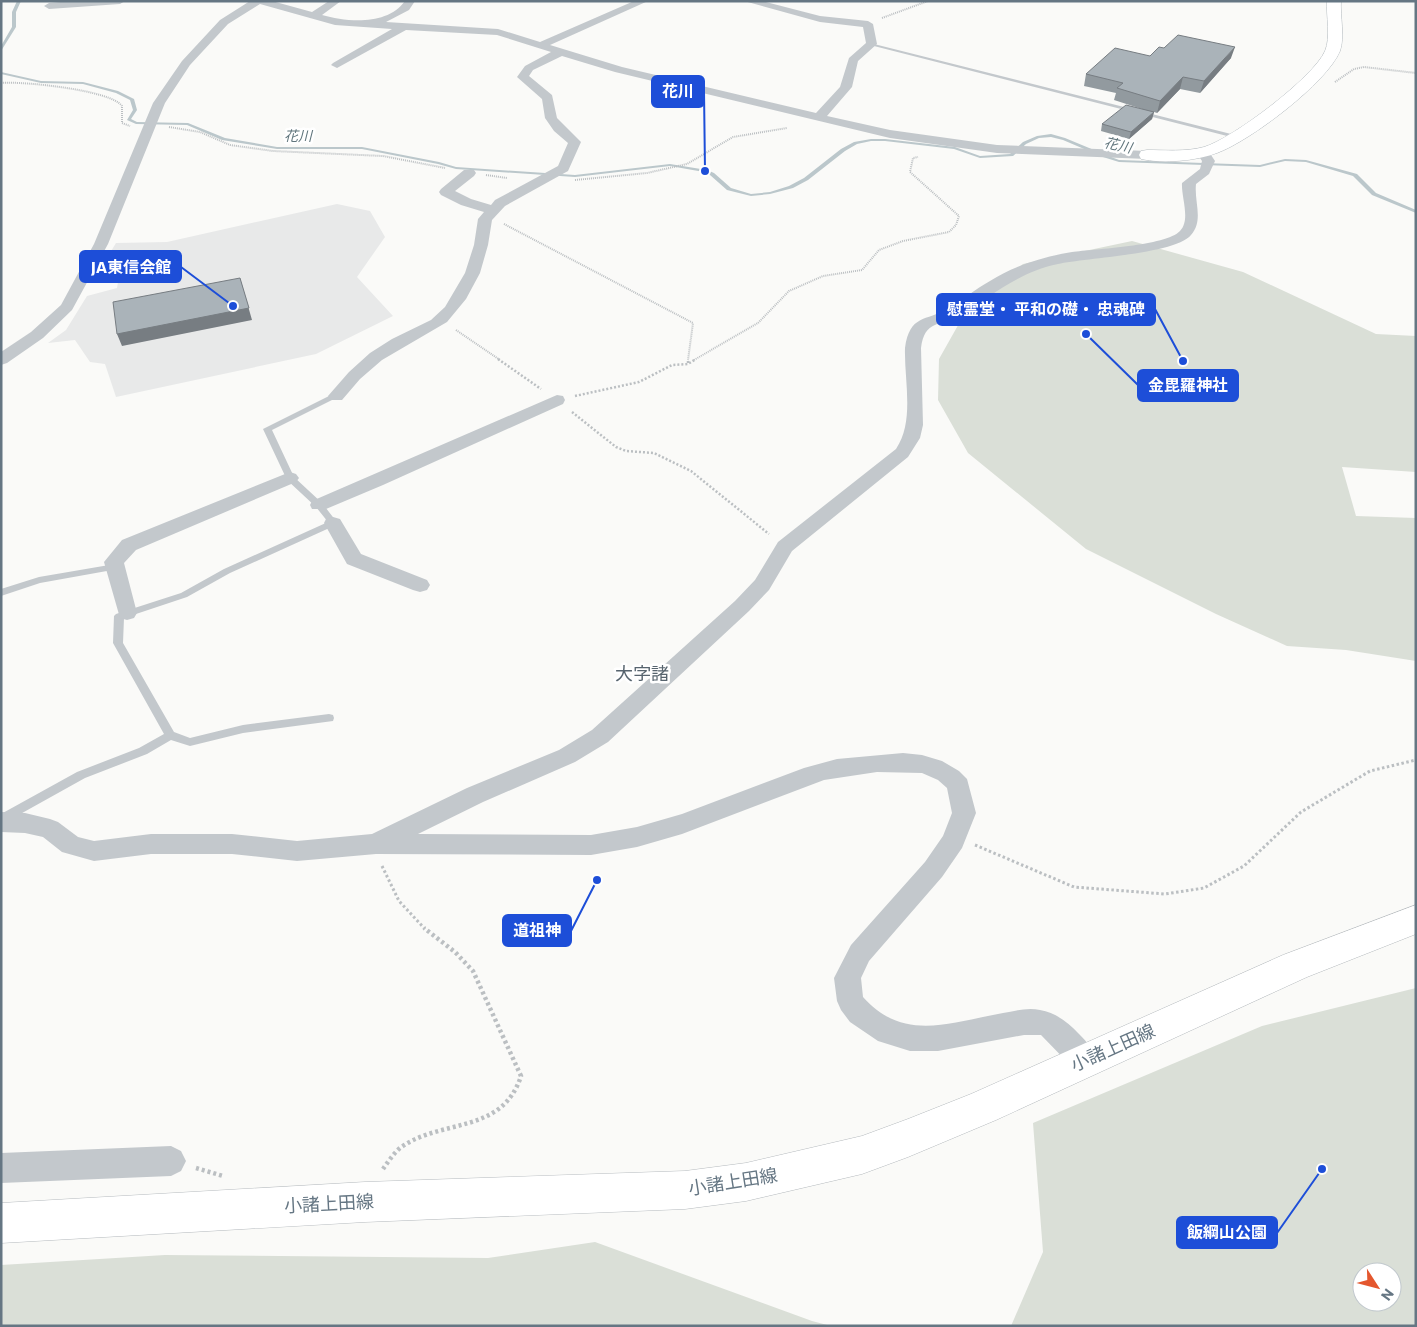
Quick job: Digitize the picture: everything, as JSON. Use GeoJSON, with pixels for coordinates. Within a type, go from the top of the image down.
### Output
{"type":"FeatureCollection","features":[{"type":"Feature","properties":{"kind":"main road"},"geometry":{"type":"LineString","coordinates":[[1146,155],[1202,152],[1237,137],[1309,80],[1333,52],[1334,1]]}},
{"type":"Feature","properties":{"kind":"main road","name":"小諸上田線"},"geometry":{"type":"LineString","coordinates":[[1,1223],[365,1202],[658,1192],[746,1182],[862,1155],[983,1107],[1295,966],[1416,919]]}},
{"type":"Feature","properties":{"kind":"street"},"geometry":{"type":"LineString","coordinates":[[49,6],[120,1]]}},
{"type":"Feature","properties":{"kind":"street"},"geometry":{"type":"LineString","coordinates":[[1,360],[37,335],[67,307],[101,244],[158,103],[186,63],[224,22],[259,1],[335,22],[498,32],[620,70],[890,134],[997,148],[1146,155]]}},
{"type":"Feature","properties":{"kind":"street"},"geometry":{"type":"LineString","coordinates":[[313,16],[336,1]]}},
{"type":"Feature","properties":{"kind":"street"},"geometry":{"type":"LineString","coordinates":[[374,24],[404,8],[410,1]]}},
{"type":"Feature","properties":{"kind":"street"},"geometry":{"type":"LineString","coordinates":[[541,45],[643,1]]}},
{"type":"Feature","properties":{"kind":"street"},"geometry":{"type":"LineString","coordinates":[[749,1],[820,19],[868,24],[872,44],[853,60],[850,79],[844,92],[818,118]]}},
{"type":"Feature","properties":{"kind":"street"},"geometry":{"type":"LineString","coordinates":[[337,65],[404,26]]}},
{"type":"Feature","properties":{"kind":"street"},"geometry":{"type":"LineString","coordinates":[[336,396],[352,375],[392,346],[441,320],[465,290],[484,237],[484,219],[500,203],[563,168],[575,142],[557,127],[547,113],[548,98],[523,77],[529,68],[560,52]]}},
{"type":"Feature","properties":{"kind":"street"},"geometry":{"type":"LineString","coordinates":[[376,844],[475,795],[568,756],[600,736],[742,606],[762,585],[785,546],[902,453],[912,436],[915,384],[911,347],[913,336],[918,328],[924,323],[949,315],[998,281],[1034,265],[1066,257],[1164,244],[1184,236],[1190,226],[1193,212],[1188,190],[1189,183],[1206,172],[1208,166],[1209,161],[1202,152]]}},
{"type":"Feature","properties":{"kind":"street"},"geometry":{"type":"LineString","coordinates":[[470,173],[446,192],[491,213]]}},
{"type":"Feature","properties":{"kind":"street"},"geometry":{"type":"LineString","coordinates":[[319,505],[557,400]]}},
{"type":"Feature","properties":{"kind":"street"},"geometry":{"type":"LineString","coordinates":[[127,614],[114,562],[129,545],[290,478]]}},
{"type":"Feature","properties":{"kind":"street"},"geometry":{"type":"LineString","coordinates":[[333,523],[354,560],[420,585]]}},
{"type":"Feature","properties":{"kind":"street"},"geometry":{"type":"LineString","coordinates":[[1,820],[50,829],[71,845],[94,851],[151,844],[232,844],[297,851],[376,844],[591,845],[626,840],[728,808],[812,774],[855,766],[896,762],[920,764],[954,779],[964,796],[964,815],[958,837],[938,863],[869,940],[854,962],[846,982],[849,999],[859,1012],[896,1036],[926,1039],[1033,1020],[1051,1026],[1085,1061]]}},
{"type":"Feature","properties":{"kind":"street"},"geometry":{"type":"LineString","coordinates":[[1,1168],[171,1160]]}},
{"type":"Feature","properties":{"kind":"lane"},"geometry":{"type":"LineString","coordinates":[[872,44],[1237,137]]}},
{"type":"Feature","properties":{"kind":"lane"},"geometry":{"type":"LineString","coordinates":[[329,718],[243,729],[190,742],[170,735],[118,643],[119,616],[184,595],[227,572],[333,523],[319,505],[290,478],[267,429],[336,396]]}},
{"type":"Feature","properties":{"kind":"lane"},"geometry":{"type":"LineString","coordinates":[[1,593],[39,580],[115,567]]}},
{"type":"Feature","properties":{"kind":"lane"},"geometry":{"type":"LineString","coordinates":[[1,820],[81,776],[143,751],[170,735]]}},
{"type":"Feature","properties":{"kind":"path"},"geometry":{"type":"LineString","coordinates":[[868,24],[928,1]]}},
{"type":"Feature","properties":{"kind":"path"},"geometry":{"type":"LineString","coordinates":[[1309,80],[1336,82],[1358,68],[1376,67],[1416,73]]}},
{"type":"Feature","properties":{"kind":"path"},"geometry":{"type":"LineString","coordinates":[[1,83],[6,81],[64,88],[107,96],[118,100],[123,109],[122,123],[128,126],[166,127],[200,132],[230,145],[265,150],[384,156],[470,173],[539,182],[647,173],[687,164],[733,136],[802,125],[818,118]]}},
{"type":"Feature","properties":{"kind":"path"},"geometry":{"type":"LineString","coordinates":[[491,213],[693,323],[688,364]]}},
{"type":"Feature","properties":{"kind":"path"},"geometry":{"type":"LineString","coordinates":[[557,400],[640,382],[672,365],[688,364],[758,323],[789,291],[823,276],[862,270],[879,250],[903,241],[949,232],[956,225]]}},
{"type":"Feature","properties":{"kind":"path"},"geometry":{"type":"LineString","coordinates":[[441,320],[557,400],[616,447],[626,451],[654,453],[691,471],[785,546]]}},
{"type":"Feature","properties":{"kind":"path"},"geometry":{"type":"LineString","coordinates":[[958,837],[1074,887],[1118,892],[1165,894],[1204,888],[1244,866],[1302,812],[1361,776],[1370,771],[1416,760]]}},
{"type":"Feature","properties":{"kind":"path"},"geometry":{"type":"LineString","coordinates":[[365,1202],[376,1176],[402,1147],[425,1134],[483,1118],[505,1106],[519,1090],[521,1076],[484,994],[481,981],[455,952],[414,919],[402,904],[385,876],[376,844]]}},
{"type":"Feature","properties":{"kind":"path"},"geometry":{"type":"LineString","coordinates":[[171,1160],[232,1178]]}},
{"type":"Feature","properties":{"kind":"shaded area"},"geometry":{"type":"Polygon","coordinates":[[[337,204],[370,211],[385,237],[357,277],[393,316],[316,354],[116,397],[105,364],[90,362],[75,340],[48,343],[66,330],[87,296],[117,288],[121,265],[99,271],[116,243],[167,242],[337,204]]]}},
{"type":"Feature","properties":{"kind":"shaded area"},"geometry":{"type":"Polygon","coordinates":[[[1132,241],[1243,272],[1376,334],[1416,336],[1416,472],[1342,467],[1356,516],[1416,518],[1416,661],[1346,650],[1287,646],[1216,614],[1086,549],[968,453],[938,400],[939,359],[970,304],[1023,264],[1132,241]]]}},
{"type":"Feature","properties":{"kind":"shaded area"},"geometry":{"type":"Polygon","coordinates":[[[1416,988],[1416,1326],[1011,1326],[1043,1252],[1033,1123],[1262,1026],[1416,988]]]}},
{"type":"Feature","properties":{"kind":"shaded area"},"geometry":{"type":"Polygon","coordinates":[[[595,1242],[812,1321],[831,1326],[1,1326],[1,1265],[165,1255],[488,1258],[595,1242]]]}},
{"type":"Feature","properties":{"kind":"building"},"geometry":{"type":"Polygon","coordinates":[[[1178,35],[1235,47],[1204,81],[1183,77],[1160,101],[1117,88],[1123,83],[1086,74],[1115,48],[1150,56],[1159,47],[1164,48],[1178,35]]]}},
{"type":"Feature","properties":{"kind":"building"},"geometry":{"type":"Polygon","coordinates":[[[1126,105],[1154,112],[1131,132],[1102,124],[1126,105]]]}},
{"type":"Feature","properties":{"kind":"building"},"geometry":{"type":"Polygon","coordinates":[[[240,278],[249,308],[117,334],[113,302],[240,278]]]}},
{"type":"Feature","properties":{"kind":"waterway","name":"花川"},"geometry":{"type":"LineString","coordinates":[[1,50],[14,27],[14,12],[19,1]]}},
{"type":"Feature","properties":{"kind":"waterway","name":"花川"},"geometry":{"type":"LineString","coordinates":[[1,73],[41,82],[83,83],[117,92],[132,99],[135,110],[129,120],[136,123],[188,124],[224,139],[277,148],[362,148],[456,168],[575,176],[670,165],[705,171],[712,174],[729,189],[751,195],[770,193],[791,187],[806,179],[843,150],[856,143],[871,140],[955,148],[980,157],[1011,155],[1025,143],[1038,137],[1051,136],[1064,138],[1119,161],[1260,166],[1285,160],[1306,161],[1355,175],[1374,194],[1416,212]]}},
{"type":"Feature","properties":{"kind":"place","name":"花川"},"geometry":{"type":"Point","coordinates":[705,171]}},
{"type":"Feature","properties":{"kind":"place","name":"JA東信会館"},"geometry":{"type":"Point","coordinates":[233,306]}},
{"type":"Feature","properties":{"kind":"place","name":"金毘羅神社"},"geometry":{"type":"Point","coordinates":[1086,334]}},
{"type":"Feature","properties":{"kind":"place","name":"慰霊堂・ 平和の礎・ 忠魂碑"},"geometry":{"type":"Point","coordinates":[1183,361]}},
{"type":"Feature","properties":{"kind":"place","name":"道祖神"},"geometry":{"type":"Point","coordinates":[597,880]}},
{"type":"Feature","properties":{"kind":"place","name":"飯綱山公園"},"geometry":{"type":"Point","coordinates":[1322,1169]}},
{"type":"Feature","properties":{"kind":"district","name":"大字諸"},"geometry":{"type":"Point","coordinates":[642,674]}}]}
